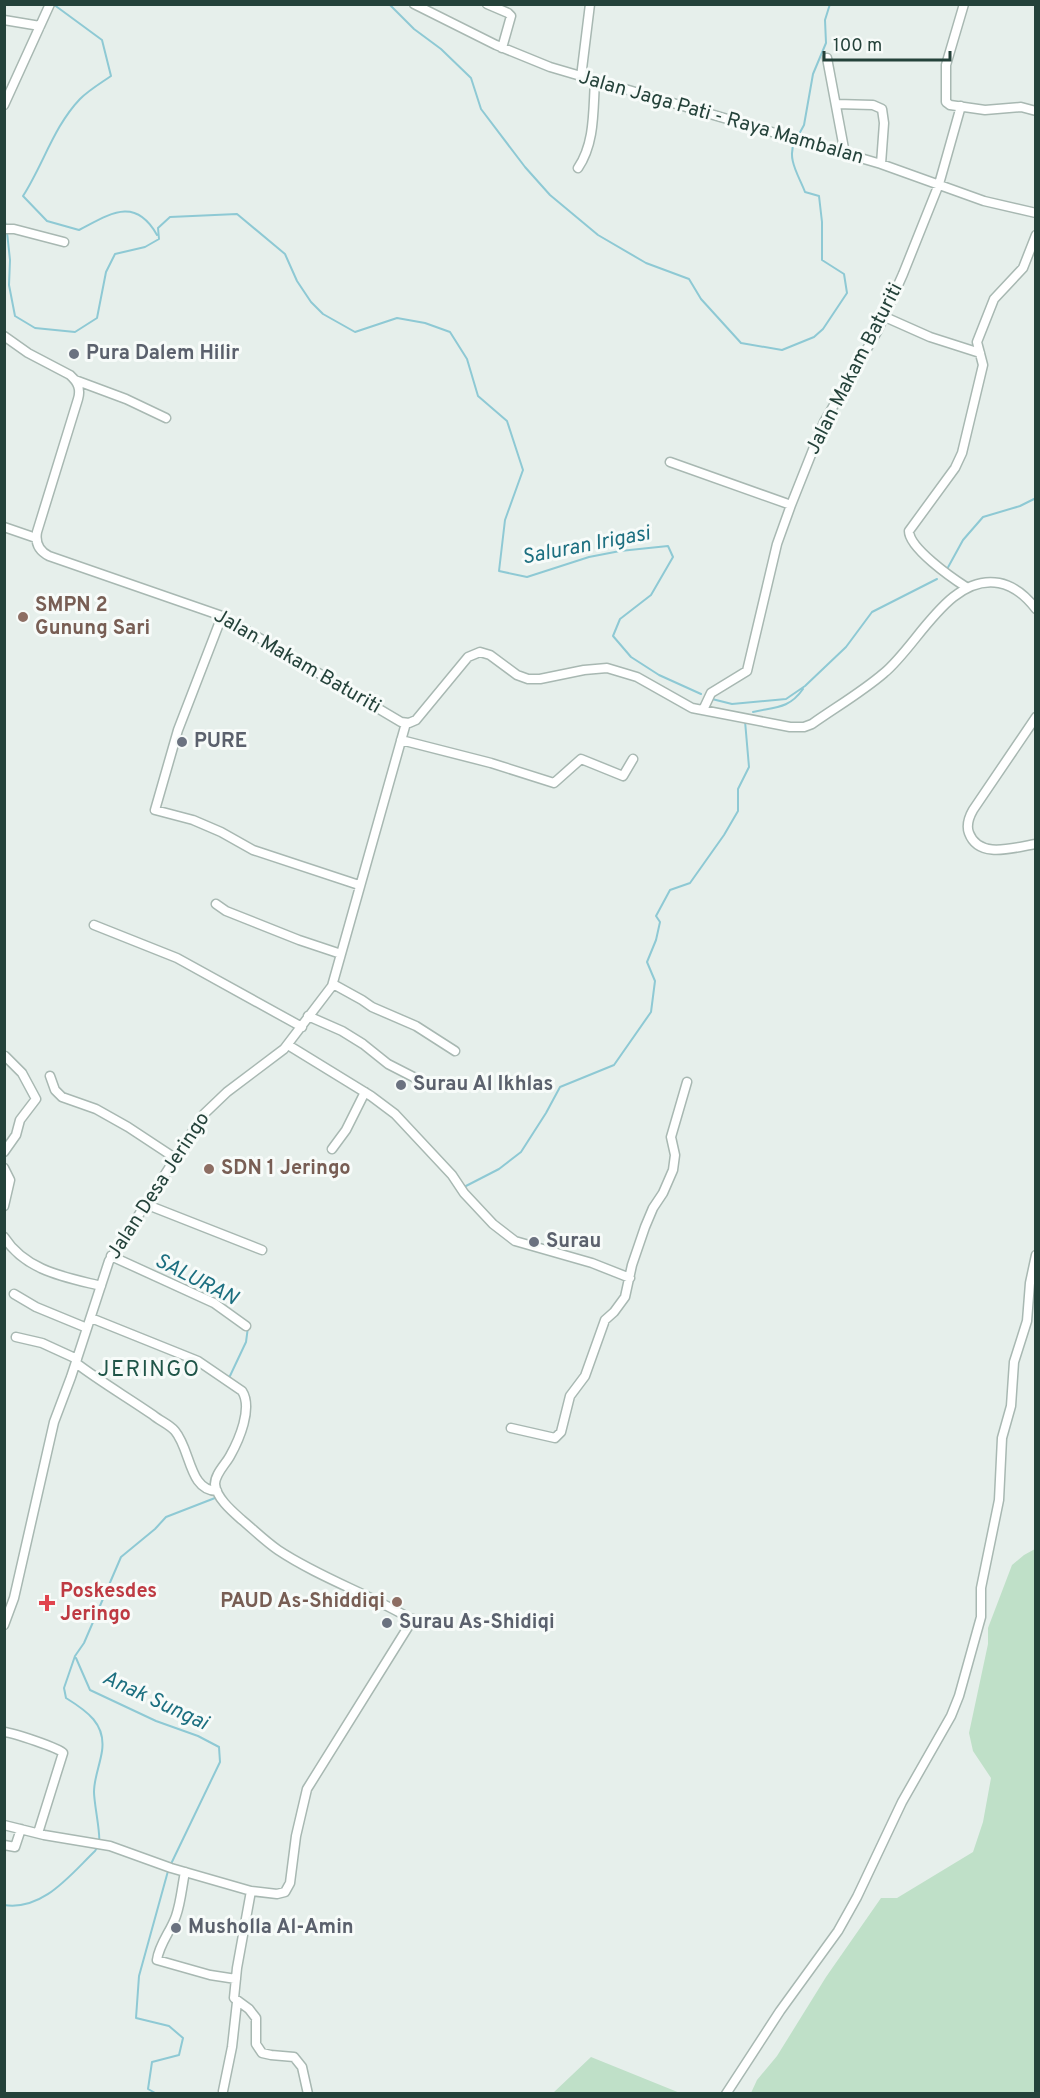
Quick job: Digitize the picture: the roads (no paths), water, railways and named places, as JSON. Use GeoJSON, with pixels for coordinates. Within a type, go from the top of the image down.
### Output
{"type":"FeatureCollection","features":[{"type":"Feature","properties":{"kind":"street"},"geometry":{"type":"LineString","coordinates":[[4,105],[50,4]]}},
{"type":"Feature","properties":{"kind":"street","name":"Jalan Jaga Pati - Raya Mambalan"},"geometry":{"type":"LineString","coordinates":[[414,4],[502,48],[581,77],[881,164],[976,198],[1035,213]]}},
{"type":"Feature","properties":{"kind":"street"},"geometry":{"type":"LineString","coordinates":[[487,4],[511,16],[502,48]]}},
{"type":"Feature","properties":{"kind":"street"},"geometry":{"type":"LineString","coordinates":[[581,77],[590,4]]}},
{"type":"Feature","properties":{"kind":"street"},"geometry":{"type":"LineString","coordinates":[[964,4],[946,65],[945,100],[949,105],[992,110],[1021,107],[1035,111]]}},
{"type":"Feature","properties":{"kind":"street"},"geometry":{"type":"LineString","coordinates":[[4,20],[40,26]]}},
{"type":"Feature","properties":{"kind":"street"},"geometry":{"type":"LineString","coordinates":[[827,58],[845,154]]}},
{"type":"Feature","properties":{"kind":"street"},"geometry":{"type":"LineString","coordinates":[[578,168],[586,155],[590,140],[595,81]]}},
{"type":"Feature","properties":{"kind":"street"},"geometry":{"type":"LineString","coordinates":[[836,104],[873,105],[882,109],[884,118],[881,164]]}},
{"type":"Feature","properties":{"kind":"street","name":"Jalan Makam Baturiti"},"geometry":{"type":"LineString","coordinates":[[703,710],[711,693],[747,671],[777,544],[791,505],[831,406],[885,317],[939,184],[961,106]]}},
{"type":"Feature","properties":{"kind":"street"},"geometry":{"type":"LineString","coordinates":[[9,229],[64,242]]}},
{"type":"Feature","properties":{"kind":"street"},"geometry":{"type":"LineString","coordinates":[[966,587],[935,564],[910,539],[909,533],[955,468],[962,453],[983,365],[977,342],[994,299],[1026,264],[1035,235]]}},
{"type":"Feature","properties":{"kind":"street"},"geometry":{"type":"LineString","coordinates":[[885,317],[924,335],[981,353]]}},
{"type":"Feature","properties":{"kind":"street"},"geometry":{"type":"LineString","coordinates":[[4,336],[70,375],[78,386],[79,396],[36,537],[4,527]]}},
{"type":"Feature","properties":{"kind":"street"},"geometry":{"type":"LineString","coordinates":[[75,380],[126,399],[166,418]]}},
{"type":"Feature","properties":{"kind":"street"},"geometry":{"type":"LineString","coordinates":[[670,462],[791,505]]}},
{"type":"Feature","properties":{"kind":"street","name":"Jalan Makam Baturiti"},"geometry":{"type":"LineString","coordinates":[[36,537],[39,548],[49,556],[222,616],[398,721],[406,723]]}},
{"type":"Feature","properties":{"kind":"street"},"geometry":{"type":"LineString","coordinates":[[406,723],[418,718],[468,657],[480,652],[487,654],[517,675],[528,679],[540,680],[598,668],[624,672],[685,705],[794,728],[808,726],[883,674],[951,598],[966,587],[982,583],[1003,584],[1022,593],[1035,609]]}},
{"type":"Feature","properties":{"kind":"street"},"geometry":{"type":"LineString","coordinates":[[222,616],[178,730],[155,810],[194,820],[253,850],[359,885]]}},
{"type":"Feature","properties":{"kind":"street"},"geometry":{"type":"LineString","coordinates":[[1035,717],[973,810],[968,826],[974,842],[985,849],[1035,844]]}},
{"type":"Feature","properties":{"kind":"street","name":"Jalan Desa Jeringo"},"geometry":{"type":"LineString","coordinates":[[4,1625],[14,1598],[54,1422],[77,1361],[111,1256],[198,1122],[211,1106],[278,1056],[333,984],[406,723]]}},
{"type":"Feature","properties":{"kind":"street"},"geometry":{"type":"LineString","coordinates":[[401,740],[491,763],[554,783],[581,759],[623,776],[633,759]]}},
{"type":"Feature","properties":{"kind":"street"},"geometry":{"type":"LineString","coordinates":[[216,904],[225,911],[341,954]]}},
{"type":"Feature","properties":{"kind":"street"},"geometry":{"type":"LineString","coordinates":[[94,925],[187,963],[302,1027]]}},
{"type":"Feature","properties":{"kind":"street"},"geometry":{"type":"LineString","coordinates":[[333,984],[372,1007],[416,1026],[455,1051]]}},
{"type":"Feature","properties":{"kind":"street"},"geometry":{"type":"LineString","coordinates":[[308,1016],[342,1031],[388,1064],[429,1085]]}},
{"type":"Feature","properties":{"kind":"street"},"geometry":{"type":"LineString","coordinates":[[288,1045],[365,1092],[406,1124],[493,1224],[515,1241],[592,1263],[630,1278]]}},
{"type":"Feature","properties":{"kind":"street"},"geometry":{"type":"LineString","coordinates":[[4,1152],[16,1135],[20,1120],[36,1100],[34,1092],[22,1073],[5,1056]]}},
{"type":"Feature","properties":{"kind":"street"},"geometry":{"type":"LineString","coordinates":[[50,1076],[55,1090],[62,1097],[96,1109],[175,1158]]}},
{"type":"Feature","properties":{"kind":"street"},"geometry":{"type":"LineString","coordinates":[[511,1428],[555,1438],[561,1432],[570,1396],[585,1376],[605,1320],[625,1297],[637,1250],[653,1208],[663,1193],[673,1170],[675,1155],[671,1137],[687,1082]]}},
{"type":"Feature","properties":{"kind":"street"},"geometry":{"type":"LineString","coordinates":[[332,1149],[347,1129],[365,1092]]}},
{"type":"Feature","properties":{"kind":"street"},"geometry":{"type":"LineString","coordinates":[[4,1168],[10,1180],[4,1206]]}},
{"type":"Feature","properties":{"kind":"street"},"geometry":{"type":"LineString","coordinates":[[145,1204],[262,1250]]}},
{"type":"Feature","properties":{"kind":"street"},"geometry":{"type":"LineString","coordinates":[[4,1237],[18,1254],[36,1267],[101,1286]]}},
{"type":"Feature","properties":{"kind":"street"},"geometry":{"type":"LineString","coordinates":[[726,2094],[780,2011],[838,1931],[857,1898],[902,1802],[940,1737],[958,1696],[981,1617],[980,1595],[999,1500],[1002,1438],[1011,1406],[1014,1362],[1028,1322],[1030,1283],[1035,1255]]}},
{"type":"Feature","properties":{"kind":"street"},"geometry":{"type":"LineString","coordinates":[[111,1256],[214,1304],[246,1326]]}},
{"type":"Feature","properties":{"kind":"street"},"geometry":{"type":"LineString","coordinates":[[14,1294],[36,1307],[87,1329]]}},
{"type":"Feature","properties":{"kind":"street"},"geometry":{"type":"LineString","coordinates":[[91,1318],[198,1361],[243,1393],[246,1405],[241,1431],[234,1449],[217,1476],[215,1485],[217,1491],[234,1513],[277,1550],[356,1593],[404,1615]]}},
{"type":"Feature","properties":{"kind":"street"},"geometry":{"type":"LineString","coordinates":[[16,1337],[42,1343],[77,1361],[108,1387],[171,1426],[184,1443],[193,1474],[202,1487],[208,1491],[217,1491]]}},
{"type":"Feature","properties":{"kind":"street"},"geometry":{"type":"LineString","coordinates":[[4,1825],[110,1846],[251,1892],[277,1894],[285,1892],[290,1883],[296,1836],[308,1789],[413,1619]]}},
{"type":"Feature","properties":{"kind":"street"},"geometry":{"type":"LineString","coordinates":[[4,1732],[21,1735],[62,1751],[62,1758],[38,1833]]}},
{"type":"Feature","properties":{"kind":"street"},"geometry":{"type":"LineString","coordinates":[[4,1845],[15,1847],[21,1829]]}},
{"type":"Feature","properties":{"kind":"street"},"geometry":{"type":"LineString","coordinates":[[185,1872],[177,1912],[170,1931],[164,1938],[157,1960],[210,1975],[236,1978]]}},
{"type":"Feature","properties":{"kind":"street"},"geometry":{"type":"LineString","coordinates":[[251,1892],[234,1998],[249,2009],[256,2018],[256,2044],[262,2053],[294,2057],[300,2062],[308,2094]]}},
{"type":"Feature","properties":{"kind":"street"},"geometry":{"type":"LineString","coordinates":[[223,2091],[232,2047],[237,2002]]}},
{"type":"Feature","properties":{"kind":"waterway","name":"Saluran Irigasi"},"geometry":{"type":"LineString","coordinates":[[53,4],[102,40],[111,76],[91,90],[71,110],[56,133],[23,196],[47,221],[79,230],[112,214],[131,212],[149,223],[157,235]]}},
{"type":"Feature","properties":{"kind":"waterway","name":"Saluran Irigasi"},"geometry":{"type":"LineString","coordinates":[[389,4],[414,29],[441,49],[471,78],[481,109],[525,167],[550,195],[598,235],[646,263],[689,279],[701,299],[741,343],[782,350],[814,337],[823,329],[847,293],[844,274],[822,260],[819,196],[805,192],[793,160],[795,141]]}},
{"type":"Feature","properties":{"kind":"waterway","name":"Saluran Irigasi"},"geometry":{"type":"LineString","coordinates":[[798,136],[804,125],[813,74],[826,43],[825,20],[830,4]]}},
{"type":"Feature","properties":{"kind":"waterway","name":"Saluran Irigasi"},"geometry":{"type":"LineString","coordinates":[[7,232],[10,260],[9,285],[15,316],[35,328],[75,332],[97,318],[106,272],[115,254],[145,247],[159,239],[158,228],[170,217],[237,214],[285,254],[297,281],[311,302],[323,314],[355,332],[397,318],[425,323],[450,332],[467,359],[478,396],[507,421],[523,470],[505,520],[499,571],[527,577],[589,557],[668,546],[673,557],[651,595],[620,619],[613,636],[631,657],[659,675],[701,694]]}},
{"type":"Feature","properties":{"kind":"waterway","name":"Saluran Irigasi"},"geometry":{"type":"LineString","coordinates":[[4,217],[6,226]]}},
{"type":"Feature","properties":{"kind":"waterway","name":"Saluran Irigasi"},"geometry":{"type":"LineString","coordinates":[[946,571],[963,540],[983,517],[1020,506],[1036,498]]}},
{"type":"Feature","properties":{"kind":"waterway","name":"Saluran Irigasi"},"geometry":{"type":"LineString","coordinates":[[712,699],[732,704],[786,699],[805,686],[846,647],[872,612],[937,579]]}},
{"type":"Feature","properties":{"kind":"waterway"},"geometry":{"type":"LineString","coordinates":[[753,712],[787,704],[803,689]]}},
{"type":"Feature","properties":{"kind":"waterway"},"geometry":{"type":"LineString","coordinates":[[464,1187],[499,1169],[521,1152],[560,1087],[614,1065],[651,1012],[655,981],[647,962],[660,922],[656,916],[670,890],[690,883],[738,811],[738,789],[749,767],[745,721]]}},
{"type":"Feature","properties":{"kind":"waterway","name":"SALURAN"},"geometry":{"type":"LineString","coordinates":[[229,1378],[246,1342],[248,1327]]}},
{"type":"Feature","properties":{"kind":"waterway"},"geometry":{"type":"LineString","coordinates":[[99,1842],[94,1792],[102,1751],[101,1733],[88,1713],[66,1698],[64,1688],[75,1656],[84,1643],[121,1557],[166,1517],[215,1498]]}},
{"type":"Feature","properties":{"kind":"waterway","name":"Anak Sungai"},"geometry":{"type":"LineString","coordinates":[[76,1658],[90,1690],[219,1747],[220,1762],[170,1866]]}},
{"type":"Feature","properties":{"kind":"waterway"},"geometry":{"type":"LineString","coordinates":[[4,1905],[18,1905],[43,1897],[66,1880],[98,1846]]}},
{"type":"Feature","properties":{"kind":"waterway","name":"Anak Sungai"},"geometry":{"type":"LineString","coordinates":[[157,2094],[148,2089],[152,2062],[179,2055],[183,2038],[169,2026],[136,2018],[139,1976],[168,1871]]}},
{"type":"Feature","properties":{"kind":"place","name":"Pura Dalem Hilir"},"geometry":{"type":"Point","coordinates":[74,354]}},
{"type":"Feature","properties":{"kind":"place","name":"SMPN 2 Gunung Sari"},"geometry":{"type":"Point","coordinates":[23,617]}},
{"type":"Feature","properties":{"kind":"place","name":"PURE"},"geometry":{"type":"Point","coordinates":[182,742]}},
{"type":"Feature","properties":{"kind":"place","name":"Surau Al Ikhlas"},"geometry":{"type":"Point","coordinates":[401,1085]}},
{"type":"Feature","properties":{"kind":"place","name":"SDN 1 Jeringo"},"geometry":{"type":"Point","coordinates":[209,1169]}},
{"type":"Feature","properties":{"kind":"place","name":"Surau"},"geometry":{"type":"Point","coordinates":[534,1242]}},
{"type":"Feature","properties":{"kind":"place","name":"PAUD As-Shiddiqi"},"geometry":{"type":"Point","coordinates":[397,1602]}},
{"type":"Feature","properties":{"kind":"place","name":"Poskesdes Jeringo"},"geometry":{"type":"Point","coordinates":[47,1603]}},
{"type":"Feature","properties":{"kind":"place","name":"Surau As-Shidiqi"},"geometry":{"type":"Point","coordinates":[387,1623]}},
{"type":"Feature","properties":{"kind":"place","name":"Musholla Al-Amin"},"geometry":{"type":"Point","coordinates":[176,1928]}},
{"type":"Feature","properties":{"kind":"district","name":"JERINGO"},"geometry":{"type":"Point","coordinates":[149,1370]}}]}
